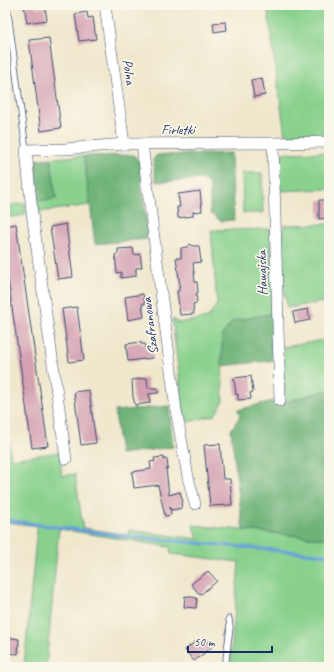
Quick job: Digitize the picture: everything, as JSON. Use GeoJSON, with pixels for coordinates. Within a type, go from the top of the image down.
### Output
{"type":"FeatureCollection","features":[{"type":"Feature","properties":{"kind":"street","name":"Polna"},"geometry":{"type":"LineString","coordinates":[[105,5],[124,144]]}},
{"type":"Feature","properties":{"kind":"street","name":"Firletki"},"geometry":{"type":"LineString","coordinates":[[26,150],[66,149],[124,144],[329,142]]}},
{"type":"Feature","properties":{"kind":"street","name":"Hawajska"},"geometry":{"type":"LineString","coordinates":[[273,143],[280,401]]}},
{"type":"Feature","properties":{"kind":"street","name":"Szafranowa"},"geometry":{"type":"LineString","coordinates":[[142,144],[176,410],[188,477],[195,504]]}},
{"type":"Feature","properties":{"kind":"street"},"geometry":{"type":"LineString","coordinates":[[26,150],[32,213],[66,460]]}},
{"type":"Feature","properties":{"kind":"lane"},"geometry":{"type":"LineString","coordinates":[[7,5],[26,150]]}},
{"type":"Feature","properties":{"kind":"lane"},"geometry":{"type":"LineString","coordinates":[[225,667],[230,627],[229,620]]}},
{"type":"Feature","properties":{"kind":"green space"},"geometry":{"type":"Polygon","coordinates":[[[267,5],[326,5],[329,25],[329,134],[285,136],[267,5]]]}},
{"type":"Feature","properties":{"kind":"green space"},"geometry":{"type":"Polygon","coordinates":[[[329,152],[329,189],[278,191],[277,159],[281,153],[329,152]]]}},
{"type":"Feature","properties":{"kind":"green space"},"geometry":{"type":"Polygon","coordinates":[[[231,153],[234,220],[221,221],[210,213],[210,187],[208,183],[202,179],[156,182],[153,160],[157,155],[231,153]]]}},
{"type":"Feature","properties":{"kind":"green space"},"geometry":{"type":"Polygon","coordinates":[[[134,155],[139,160],[148,239],[95,244],[84,156],[134,155]]]}},
{"type":"Feature","properties":{"kind":"green space"},"geometry":{"type":"Polygon","coordinates":[[[84,156],[90,205],[39,212],[38,201],[56,198],[51,158],[84,156]]]}},
{"type":"Feature","properties":{"kind":"green space"},"geometry":{"type":"Polygon","coordinates":[[[51,158],[56,199],[38,201],[35,160],[51,158]]]}},
{"type":"Feature","properties":{"kind":"green space"},"geometry":{"type":"Polygon","coordinates":[[[242,173],[262,173],[263,213],[243,213],[242,173]]]}},
{"type":"Feature","properties":{"kind":"green space"},"geometry":{"type":"Polygon","coordinates":[[[25,203],[26,215],[5,218],[5,206],[25,203]]]}},
{"type":"Feature","properties":{"kind":"green space"},"geometry":{"type":"Polygon","coordinates":[[[329,224],[329,301],[287,308],[279,262],[279,252],[284,225],[329,224]]]}},
{"type":"Feature","properties":{"kind":"green space"},"geometry":{"type":"Polygon","coordinates":[[[271,229],[275,313],[233,321],[222,335],[223,402],[215,415],[189,422],[184,418],[172,318],[178,323],[208,318],[217,304],[211,230],[271,229]]]}},
{"type":"Feature","properties":{"kind":"green space"},"geometry":{"type":"Polygon","coordinates":[[[275,313],[277,360],[222,366],[222,335],[233,321],[275,313]]]}},
{"type":"Feature","properties":{"kind":"green space"},"geometry":{"type":"Polygon","coordinates":[[[329,339],[329,390],[285,402],[283,347],[329,339]]]}},
{"type":"Feature","properties":{"kind":"green space"},"geometry":{"type":"Polygon","coordinates":[[[329,390],[329,539],[243,530],[231,430],[240,416],[238,410],[276,400],[285,402],[329,390]]]}},
{"type":"Feature","properties":{"kind":"green space"},"geometry":{"type":"Polygon","coordinates":[[[169,406],[173,447],[120,454],[115,411],[169,406]]]}},
{"type":"Feature","properties":{"kind":"green space"},"geometry":{"type":"Polygon","coordinates":[[[5,413],[11,459],[60,452],[62,476],[75,474],[83,528],[129,535],[129,530],[198,539],[193,525],[329,539],[329,667],[230,667],[239,562],[171,554],[170,547],[59,529],[46,667],[24,667],[37,526],[5,522],[5,413]]]}},
{"type":"Feature","properties":{"kind":"building"},"geometry":{"type":"Polygon","coordinates":[[[24,5],[35,5],[36,8],[45,7],[47,20],[27,23],[24,5]]]}},
{"type":"Feature","properties":{"kind":"building"},"geometry":{"type":"Polygon","coordinates":[[[87,12],[88,18],[93,17],[96,39],[79,41],[75,14],[87,12]]]}},
{"type":"Feature","properties":{"kind":"building"},"geometry":{"type":"Polygon","coordinates":[[[226,22],[227,30],[214,32],[213,23],[226,22]]]}},
{"type":"Feature","properties":{"kind":"building"},"geometry":{"type":"Polygon","coordinates":[[[49,38],[61,128],[41,131],[29,40],[49,38]]]}},
{"type":"Feature","properties":{"kind":"building"},"geometry":{"type":"Polygon","coordinates":[[[262,78],[265,95],[254,97],[251,80],[262,78]]]}},
{"type":"Feature","properties":{"kind":"building"},"geometry":{"type":"Polygon","coordinates":[[[200,191],[202,211],[193,212],[193,216],[178,218],[177,207],[180,207],[178,194],[200,191]]]}},
{"type":"Feature","properties":{"kind":"building"},"geometry":{"type":"Polygon","coordinates":[[[319,200],[329,200],[329,218],[319,219],[319,200]]]}},
{"type":"Feature","properties":{"kind":"building"},"geometry":{"type":"Polygon","coordinates":[[[16,224],[48,446],[32,448],[5,258],[5,226],[16,224]]]}},
{"type":"Feature","properties":{"kind":"building"},"geometry":{"type":"Polygon","coordinates":[[[66,224],[73,277],[58,279],[50,227],[66,224]]]}},
{"type":"Feature","properties":{"kind":"building"},"geometry":{"type":"Polygon","coordinates":[[[190,244],[193,246],[199,246],[201,262],[193,263],[195,282],[197,282],[197,303],[193,304],[194,314],[180,315],[177,291],[179,291],[180,286],[176,258],[181,258],[181,248],[187,247],[190,244]]]}},
{"type":"Feature","properties":{"kind":"building"},"geometry":{"type":"Polygon","coordinates":[[[133,248],[134,255],[140,254],[142,267],[136,268],[136,276],[121,278],[121,272],[117,273],[115,255],[118,254],[118,249],[133,248]]]}},
{"type":"Feature","properties":{"kind":"building"},"geometry":{"type":"Polygon","coordinates":[[[143,294],[145,304],[142,304],[144,317],[128,320],[125,297],[143,294]]]}},
{"type":"Feature","properties":{"kind":"building"},"geometry":{"type":"Polygon","coordinates":[[[77,307],[84,360],[69,362],[62,309],[77,307]]]}},
{"type":"Feature","properties":{"kind":"building"},"geometry":{"type":"Polygon","coordinates":[[[308,309],[310,320],[295,323],[293,312],[308,309]]]}},
{"type":"Feature","properties":{"kind":"building"},"geometry":{"type":"Polygon","coordinates":[[[141,342],[141,344],[145,344],[145,348],[151,347],[153,358],[128,361],[126,344],[141,342]]]}},
{"type":"Feature","properties":{"kind":"building"},"geometry":{"type":"Polygon","coordinates":[[[251,376],[253,392],[250,393],[251,399],[238,400],[234,378],[251,376]]]}},
{"type":"Feature","properties":{"kind":"building"},"geometry":{"type":"Polygon","coordinates":[[[147,378],[148,388],[158,388],[158,393],[149,394],[150,403],[135,405],[132,380],[147,378]]]}},
{"type":"Feature","properties":{"kind":"building"},"geometry":{"type":"Polygon","coordinates":[[[89,390],[96,443],[81,445],[74,392],[89,390]]]}},
{"type":"Feature","properties":{"kind":"building"},"geometry":{"type":"Polygon","coordinates":[[[220,444],[223,479],[230,479],[232,505],[210,506],[204,445],[220,444]]]}},
{"type":"Feature","properties":{"kind":"building"},"geometry":{"type":"Polygon","coordinates":[[[164,457],[164,460],[167,459],[168,469],[166,469],[169,495],[180,492],[183,502],[181,503],[182,508],[171,510],[170,507],[171,515],[165,516],[158,485],[134,488],[132,472],[151,469],[150,462],[155,461],[154,458],[164,457]]]}},
{"type":"Feature","properties":{"kind":"building"},"geometry":{"type":"Polygon","coordinates":[[[208,571],[217,581],[200,595],[191,584],[208,571]]]}},
{"type":"Feature","properties":{"kind":"building"},"geometry":{"type":"Polygon","coordinates":[[[185,596],[197,598],[196,608],[184,607],[185,596]]]}},
{"type":"Feature","properties":{"kind":"building"},"geometry":{"type":"Polygon","coordinates":[[[5,637],[19,639],[18,654],[5,653],[5,637]]]}},
{"type":"Feature","properties":{"kind":"building"},"geometry":{"type":"Polygon","coordinates":[[[204,638],[211,648],[194,661],[185,650],[196,641],[198,643],[204,638]]]}},
{"type":"Feature","properties":{"kind":"waterway"},"geometry":{"type":"LineString","coordinates":[[5,520],[132,537],[329,555]]}}]}
